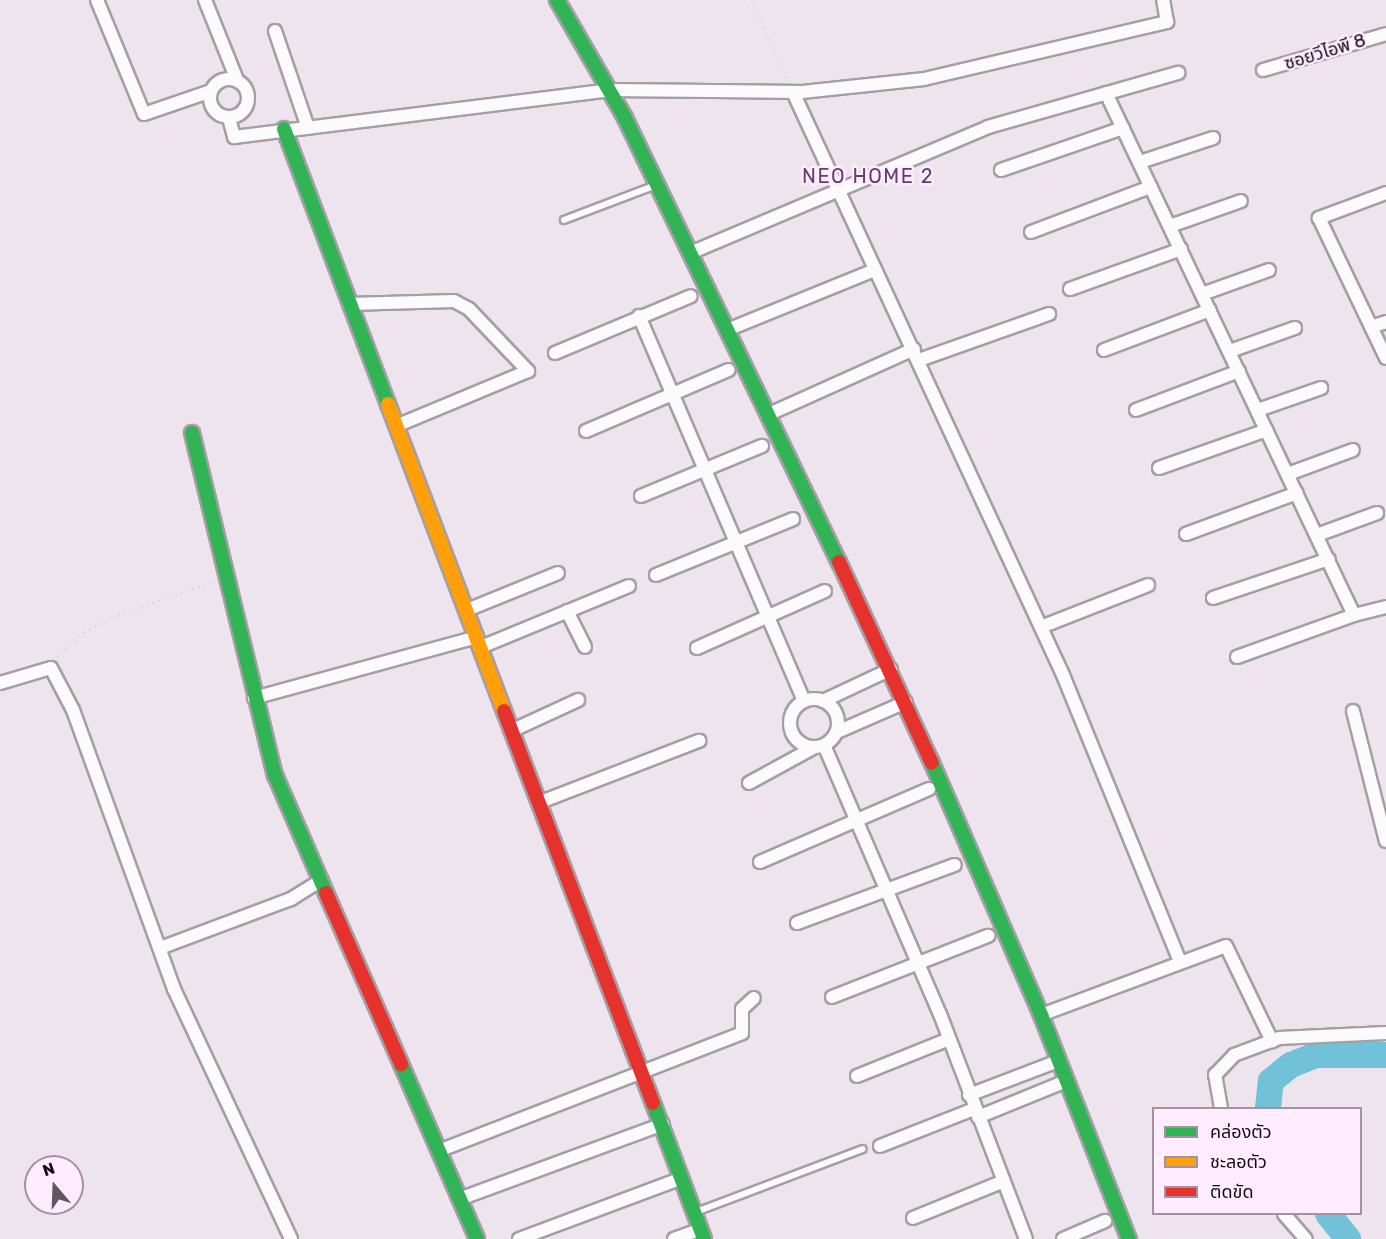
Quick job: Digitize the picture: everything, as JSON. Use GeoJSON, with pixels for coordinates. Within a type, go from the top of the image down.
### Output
{"type":"FeatureCollection","features":[{"type":"Feature","properties":{"kind":"street"},"geometry":{"type":"LineString","coordinates":[[97,0],[144,114],[211,91],[222,80],[237,80]]}},
{"type":"Feature","properties":{"kind":"street"},"geometry":{"type":"LineString","coordinates":[[205,0],[237,80],[248,91],[248,106],[229,118]]}},
{"type":"Feature","properties":{"kind":"street"},"geometry":{"type":"LineString","coordinates":[[557,0],[609,90],[657,185],[891,669],[1041,1015],[1129,1239]]}},
{"type":"Feature","properties":{"kind":"street"},"geometry":{"type":"LineString","coordinates":[[229,118],[234,137],[609,90],[793,92],[924,79],[1167,22],[1163,0]]}},
{"type":"Feature","properties":{"kind":"street"},"geometry":{"type":"LineString","coordinates":[[275,31],[308,128]]}},
{"type":"Feature","properties":{"kind":"street","name":"ซอยวีไอพี 8"},"geometry":{"type":"LineString","coordinates":[[1263,70],[1386,34]]}},
{"type":"Feature","properties":{"kind":"street"},"geometry":{"type":"LineString","coordinates":[[690,253],[837,188],[988,127],[1178,73]]}},
{"type":"Feature","properties":{"kind":"street"},"geometry":{"type":"LineString","coordinates":[[211,91],[215,112],[229,118]]}},
{"type":"Feature","properties":{"kind":"street"},"geometry":{"type":"LineString","coordinates":[[793,92],[917,355],[1041,627],[1180,962]]}},
{"type":"Feature","properties":{"kind":"street"},"geometry":{"type":"LineString","coordinates":[[1106,93],[1354,615]]}},
{"type":"Feature","properties":{"kind":"street"},"geometry":{"type":"LineString","coordinates":[[1001,170],[1123,128]]}},
{"type":"Feature","properties":{"kind":"street"},"geometry":{"type":"LineString","coordinates":[[284,129],[703,1234],[674,1239]]}},
{"type":"Feature","properties":{"kind":"street"},"geometry":{"type":"LineString","coordinates":[[1140,162],[1213,138]]}},
{"type":"Feature","properties":{"kind":"street"},"geometry":{"type":"LineString","coordinates":[[1031,231],[1151,187]]}},
{"type":"Feature","properties":{"kind":"street"},"geometry":{"type":"LineString","coordinates":[[1386,193],[1319,218],[1386,358]]}},
{"type":"Feature","properties":{"kind":"street"},"geometry":{"type":"LineString","coordinates":[[1170,226],[1241,201]]}},
{"type":"Feature","properties":{"kind":"street"},"geometry":{"type":"LineString","coordinates":[[1070,289],[1181,249]]}},
{"type":"Feature","properties":{"kind":"street"},"geometry":{"type":"LineString","coordinates":[[727,330],[875,270]]}},
{"type":"Feature","properties":{"kind":"street"},"geometry":{"type":"LineString","coordinates":[[1202,294],[1269,270]]}},
{"type":"Feature","properties":{"kind":"street"},"geometry":{"type":"LineString","coordinates":[[555,353],[691,296]]}},
{"type":"Feature","properties":{"kind":"street"},"geometry":{"type":"LineString","coordinates":[[349,304],[454,301],[469,309],[528,371],[396,426]]}},
{"type":"Feature","properties":{"kind":"street"},"geometry":{"type":"LineString","coordinates":[[1104,350],[1210,310]]}},
{"type":"Feature","properties":{"kind":"street"},"geometry":{"type":"LineString","coordinates":[[767,415],[917,355],[1048,314]]}},
{"type":"Feature","properties":{"kind":"street"},"geometry":{"type":"LineString","coordinates":[[639,316],[804,701]]}},
{"type":"Feature","properties":{"kind":"street"},"geometry":{"type":"LineString","coordinates":[[1371,327],[1386,322]]}},
{"type":"Feature","properties":{"kind":"street"},"geometry":{"type":"LineString","coordinates":[[1230,351],[1295,328]]}},
{"type":"Feature","properties":{"kind":"street"},"geometry":{"type":"LineString","coordinates":[[586,431],[728,370]]}},
{"type":"Feature","properties":{"kind":"street"},"geometry":{"type":"LineString","coordinates":[[1136,410],[1239,371]]}},
{"type":"Feature","properties":{"kind":"street"},"geometry":{"type":"LineString","coordinates":[[1258,410],[1321,388]]}},
{"type":"Feature","properties":{"kind":"street"},"geometry":{"type":"LineString","coordinates":[[1159,468],[1268,430]]}},
{"type":"Feature","properties":{"kind":"street"},"geometry":{"type":"LineString","coordinates":[[192,433],[224,578],[275,775],[462,1198],[477,1239]]}},
{"type":"Feature","properties":{"kind":"street"},"geometry":{"type":"LineString","coordinates":[[641,496],[704,468],[762,446]]}},
{"type":"Feature","properties":{"kind":"street"},"geometry":{"type":"LineString","coordinates":[[1288,474],[1353,450]]}},
{"type":"Feature","properties":{"kind":"street"},"geometry":{"type":"LineString","coordinates":[[1186,534],[1298,494]]}},
{"type":"Feature","properties":{"kind":"street"},"geometry":{"type":"LineString","coordinates":[[1317,536],[1377,513]]}},
{"type":"Feature","properties":{"kind":"street"},"geometry":{"type":"LineString","coordinates":[[656,575],[737,544],[792,519]]}},
{"type":"Feature","properties":{"kind":"street"},"geometry":{"type":"LineString","coordinates":[[1214,598],[1329,559]]}},
{"type":"Feature","properties":{"kind":"street"},"geometry":{"type":"LineString","coordinates":[[467,610],[558,573]]}},
{"type":"Feature","properties":{"kind":"street"},"geometry":{"type":"LineString","coordinates":[[1041,627],[1148,585]]}},
{"type":"Feature","properties":{"kind":"street"},"geometry":{"type":"LineString","coordinates":[[254,698],[479,642],[629,586]]}},
{"type":"Feature","properties":{"kind":"street"},"geometry":{"type":"LineString","coordinates":[[697,648],[769,618],[825,591]]}},
{"type":"Feature","properties":{"kind":"street"},"geometry":{"type":"LineString","coordinates":[[1237,657],[1354,615],[1386,607]]}},
{"type":"Feature","properties":{"kind":"street"},"geometry":{"type":"LineString","coordinates":[[567,611],[585,647]]}},
{"type":"Feature","properties":{"kind":"street"},"geometry":{"type":"LineString","coordinates":[[0,683],[51,668],[73,710],[160,948],[291,1239]]}},
{"type":"Feature","properties":{"kind":"street"},"geometry":{"type":"LineString","coordinates":[[804,701],[823,701],[891,669]]}},
{"type":"Feature","properties":{"kind":"street"},"geometry":{"type":"LineString","coordinates":[[511,731],[578,700]]}},
{"type":"Feature","properties":{"kind":"street"},"geometry":{"type":"LineString","coordinates":[[804,701],[790,724],[798,741],[820,746]]}},
{"type":"Feature","properties":{"kind":"street"},"geometry":{"type":"LineString","coordinates":[[823,701],[836,713],[837,732]]}},
{"type":"Feature","properties":{"kind":"street"},"geometry":{"type":"LineString","coordinates":[[749,783],[820,746],[837,732],[906,702]]}},
{"type":"Feature","properties":{"kind":"street"},"geometry":{"type":"LineString","coordinates":[[1353,711],[1386,841]]}},
{"type":"Feature","properties":{"kind":"street"},"geometry":{"type":"LineString","coordinates":[[538,803],[699,741]]}},
{"type":"Feature","properties":{"kind":"street"},"geometry":{"type":"LineString","coordinates":[[820,746],[856,819],[917,962],[1026,1239]]}},
{"type":"Feature","properties":{"kind":"street"},"geometry":{"type":"LineString","coordinates":[[760,862],[928,789]]}},
{"type":"Feature","properties":{"kind":"street"},"geometry":{"type":"LineString","coordinates":[[797,924],[955,866]]}},
{"type":"Feature","properties":{"kind":"street"},"geometry":{"type":"LineString","coordinates":[[160,948],[291,899],[322,880]]}},
{"type":"Feature","properties":{"kind":"street"},"geometry":{"type":"LineString","coordinates":[[831,997],[987,936]]}},
{"type":"Feature","properties":{"kind":"street"},"geometry":{"type":"LineString","coordinates":[[1041,1015],[1180,962],[1231,948],[1272,1041]]}},
{"type":"Feature","properties":{"kind":"street"},"geometry":{"type":"LineString","coordinates":[[441,1150],[644,1074],[742,1033],[742,1010],[754,998]]}},
{"type":"Feature","properties":{"kind":"street"},"geometry":{"type":"LineString","coordinates":[[1221,1107],[1215,1075],[1234,1055],[1272,1041],[1386,1033]]}},
{"type":"Feature","properties":{"kind":"street"},"geometry":{"type":"LineString","coordinates":[[857,1076],[949,1039]]}},
{"type":"Feature","properties":{"kind":"street"},"geometry":{"type":"LineString","coordinates":[[969,1095],[1059,1061]]}},
{"type":"Feature","properties":{"kind":"street"},"geometry":{"type":"LineString","coordinates":[[880,1146],[1066,1081]]}},
{"type":"Feature","properties":{"kind":"street"},"geometry":{"type":"LineString","coordinates":[[462,1198],[663,1124]]}},
{"type":"Feature","properties":{"kind":"street"},"geometry":{"type":"LineString","coordinates":[[519,1239],[682,1178]]}},
{"type":"Feature","properties":{"kind":"street"},"geometry":{"type":"LineString","coordinates":[[913,1218],[1004,1181]]}},
{"type":"Feature","properties":{"kind":"street"},"geometry":{"type":"LineString","coordinates":[[1285,1215],[1306,1239]]}},
{"type":"Feature","properties":{"kind":"street"},"geometry":{"type":"LineString","coordinates":[[1063,1239],[1105,1221]]}},
{"type":"Feature","properties":{"kind":"lane"},"geometry":{"type":"LineString","coordinates":[[564,220],[657,185]]}},
{"type":"Feature","properties":{"kind":"lane"},"geometry":{"type":"LineString","coordinates":[[695,1213],[862,1149]]}},
{"type":"Feature","properties":{"kind":"path"},"geometry":{"type":"LineString","coordinates":[[752,0],[793,92]]}},
{"type":"Feature","properties":{"kind":"path"},"geometry":{"type":"LineString","coordinates":[[51,668],[84,632],[224,578]]}},
{"type":"Feature","properties":{"kind":"waterway"},"geometry":{"type":"LineString","coordinates":[[1268,1107],[1271,1081],[1291,1065],[1316,1055],[1386,1055]]}},
{"type":"Feature","properties":{"kind":"waterway"},"geometry":{"type":"LineString","coordinates":[[1329,1215],[1348,1239]]}},
{"type":"Feature","properties":{"kind":"traffic: fast"},"geometry":{"type":"LineString","coordinates":[[557,0],[625,118],[839,562]]}},
{"type":"Feature","properties":{"kind":"traffic: fast"},"geometry":{"type":"LineString","coordinates":[[284,129],[388,404]]}},
{"type":"Feature","properties":{"kind":"traffic: fast"},"geometry":{"type":"LineString","coordinates":[[192,433],[275,775],[326,893]]}},
{"type":"Feature","properties":{"kind":"traffic: fast"},"geometry":{"type":"LineString","coordinates":[[932,763],[1041,1015],[1129,1239]]}},
{"type":"Feature","properties":{"kind":"traffic: fast"},"geometry":{"type":"LineString","coordinates":[[401,1064],[477,1239]]}},
{"type":"Feature","properties":{"kind":"traffic: fast"},"geometry":{"type":"LineString","coordinates":[[653,1103],[704,1239]]}},
{"type":"Feature","properties":{"kind":"traffic: slow"},"geometry":{"type":"LineString","coordinates":[[388,404],[504,711]]}},
{"type":"Feature","properties":{"kind":"traffic: jam"},"geometry":{"type":"LineString","coordinates":[[839,562],[932,763]]}},
{"type":"Feature","properties":{"kind":"traffic: jam"},"geometry":{"type":"LineString","coordinates":[[504,711],[653,1103]]}},
{"type":"Feature","properties":{"kind":"traffic: jam"},"geometry":{"type":"LineString","coordinates":[[326,893],[401,1064]]}},
{"type":"Feature","properties":{"kind":"district","name":"NEO HOME 2"},"geometry":{"type":"Point","coordinates":[868,176]}}]}
